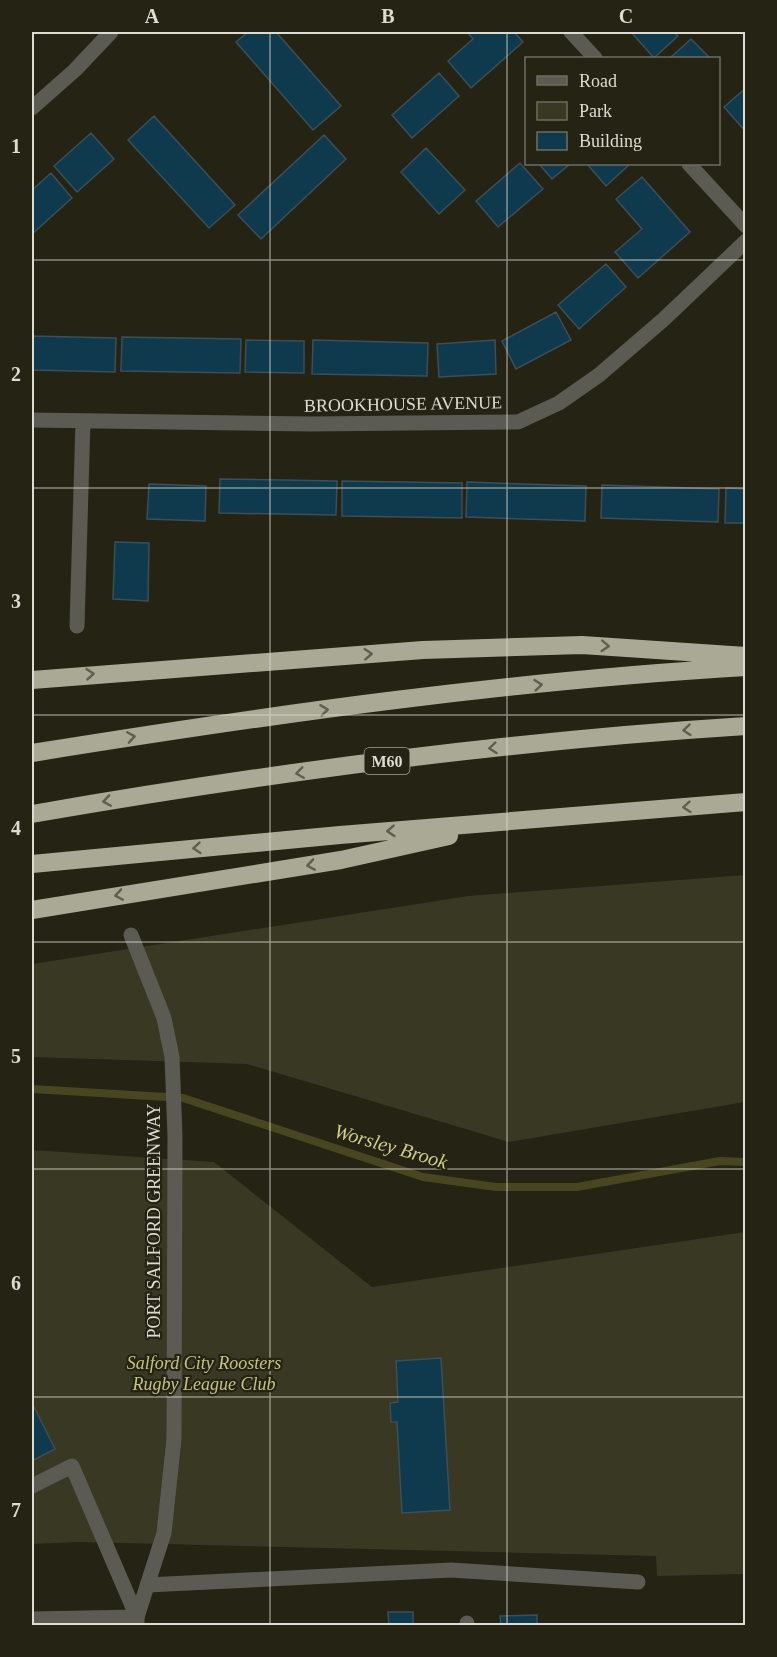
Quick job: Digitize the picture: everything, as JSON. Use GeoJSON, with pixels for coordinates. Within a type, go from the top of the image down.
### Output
{"type":"FeatureCollection","features":[{"type":"Feature","properties":{"kind":"highway"},"geometry":{"type":"LineString","coordinates":[[32,680],[388,652],[559,645],[652,648],[746,656]]}},
{"type":"Feature","properties":{"kind":"highway"},"geometry":{"type":"LineString","coordinates":[[32,753],[233,721],[422,698],[746,667]]}},
{"type":"Feature","properties":{"kind":"highway","name":"M60"},"geometry":{"type":"LineString","coordinates":[[32,814],[430,755],[746,726]]}},
{"type":"Feature","properties":{"kind":"highway"},"geometry":{"type":"LineString","coordinates":[[32,864],[340,835],[512,823],[746,802]]}},
{"type":"Feature","properties":{"kind":"highway"},"geometry":{"type":"LineString","coordinates":[[32,910],[341,860],[512,823]]}},
{"type":"Feature","properties":{"kind":"street"},"geometry":{"type":"LineString","coordinates":[[32,108],[75,70],[111,32]]}},
{"type":"Feature","properties":{"kind":"street"},"geometry":{"type":"LineString","coordinates":[[571,32],[594,57]]}},
{"type":"Feature","properties":{"kind":"street"},"geometry":{"type":"LineString","coordinates":[[690,165],[746,226]]}},
{"type":"Feature","properties":{"kind":"street","name":"BROOKHOUSE AVENUE"},"geometry":{"type":"LineString","coordinates":[[32,420],[311,424],[518,422],[559,403],[598,375],[664,319],[746,241]]}},
{"type":"Feature","properties":{"kind":"street"},"geometry":{"type":"LineString","coordinates":[[77,626],[83,421]]}},
{"type":"Feature","properties":{"kind":"street","name":"PORT SALFORD GREENWAY"},"geometry":{"type":"LineString","coordinates":[[131,934],[164,1018],[172,1057],[175,1136],[174,1439],[164,1533],[137,1621]]}},
{"type":"Feature","properties":{"kind":"street"},"geometry":{"type":"LineString","coordinates":[[32,1486],[72,1466],[137,1621],[32,1619]]}},
{"type":"Feature","properties":{"kind":"street"},"geometry":{"type":"LineString","coordinates":[[147,1586],[460,1570],[638,1582]]}},
{"type":"Feature","properties":{"kind":"green space"},"geometry":{"type":"Polygon","coordinates":[[[745,875],[745,1102],[509,1142],[247,1064],[32,1057],[32,964],[468,896],[745,875]]]}},
{"type":"Feature","properties":{"kind":"green space","name":"Salford City Roosters Rugby League Club"},"geometry":{"type":"Polygon","coordinates":[[[32,1150],[214,1162],[372,1287],[745,1232],[745,1574],[657,1576],[656,1556],[79,1542],[32,1544],[32,1150]]]}},
{"type":"Feature","properties":{"kind":"building"},"geometry":{"type":"Polygon","coordinates":[[[248,32],[276,32],[341,106],[313,130],[236,42],[248,32]]]}},
{"type":"Feature","properties":{"kind":"building"},"geometry":{"type":"Polygon","coordinates":[[[467,32],[514,32],[523,42],[471,88],[448,61],[473,39],[467,32]]]}},
{"type":"Feature","properties":{"kind":"building"},"geometry":{"type":"Polygon","coordinates":[[[631,32],[674,32],[678,36],[653,57],[631,32]]]}},
{"type":"Feature","properties":{"kind":"building"},"geometry":{"type":"Polygon","coordinates":[[[691,39],[709,57],[671,57],[691,39]]]}},
{"type":"Feature","properties":{"kind":"building"},"geometry":{"type":"Polygon","coordinates":[[[439,73],[459,96],[412,138],[392,115],[439,73]]]}},
{"type":"Feature","properties":{"kind":"building"},"geometry":{"type":"Polygon","coordinates":[[[746,88],[746,132],[724,107],[746,88]]]}},
{"type":"Feature","properties":{"kind":"building"},"geometry":{"type":"Polygon","coordinates":[[[154,116],[235,205],[209,228],[128,140],[154,116]]]}},
{"type":"Feature","properties":{"kind":"building"},"geometry":{"type":"Polygon","coordinates":[[[91,133],[114,159],[77,192],[54,166],[91,133]]]}},
{"type":"Feature","properties":{"kind":"building"},"geometry":{"type":"Polygon","coordinates":[[[324,135],[346,159],[261,239],[238,215],[324,135]]]}},
{"type":"Feature","properties":{"kind":"building"},"geometry":{"type":"Polygon","coordinates":[[[426,148],[465,190],[439,214],[401,172],[426,148]]]}},
{"type":"Feature","properties":{"kind":"building"},"geometry":{"type":"Polygon","coordinates":[[[520,163],[543,189],[498,227],[476,201],[520,163]]]}},
{"type":"Feature","properties":{"kind":"building"},"geometry":{"type":"Polygon","coordinates":[[[540,165],[569,165],[552,179],[540,165]]]}},
{"type":"Feature","properties":{"kind":"building"},"geometry":{"type":"Polygon","coordinates":[[[588,165],[629,165],[606,186],[588,165]]]}},
{"type":"Feature","properties":{"kind":"building"},"geometry":{"type":"Polygon","coordinates":[[[51,173],[72,198],[32,234],[32,190],[51,173]]]}},
{"type":"Feature","properties":{"kind":"building"},"geometry":{"type":"Polygon","coordinates":[[[642,177],[690,232],[638,278],[615,252],[642,229],[616,199],[642,177]]]}},
{"type":"Feature","properties":{"kind":"building"},"geometry":{"type":"Polygon","coordinates":[[[606,264],[626,287],[579,329],[558,305],[606,264]]]}},
{"type":"Feature","properties":{"kind":"building"},"geometry":{"type":"Polygon","coordinates":[[[556,312],[571,340],[516,369],[502,341],[556,312]]]}},
{"type":"Feature","properties":{"kind":"building"},"geometry":{"type":"Polygon","coordinates":[[[32,336],[116,338],[115,372],[32,370],[32,336]]]}},
{"type":"Feature","properties":{"kind":"building"},"geometry":{"type":"Polygon","coordinates":[[[122,337],[241,339],[240,373],[121,371],[122,337]]]}},
{"type":"Feature","properties":{"kind":"building"},"geometry":{"type":"Polygon","coordinates":[[[246,340],[304,341],[304,373],[245,372],[246,340]]]}},
{"type":"Feature","properties":{"kind":"building"},"geometry":{"type":"Polygon","coordinates":[[[313,340],[428,343],[427,376],[312,374],[313,340]]]}},
{"type":"Feature","properties":{"kind":"building"},"geometry":{"type":"Polygon","coordinates":[[[495,340],[496,374],[439,377],[437,344],[495,340]]]}},
{"type":"Feature","properties":{"kind":"building"},"geometry":{"type":"Polygon","coordinates":[[[220,479],[337,481],[336,515],[219,513],[220,479]]]}},
{"type":"Feature","properties":{"kind":"building"},"geometry":{"type":"Polygon","coordinates":[[[342,481],[462,483],[462,518],[342,516],[342,481]]]}},
{"type":"Feature","properties":{"kind":"building"},"geometry":{"type":"Polygon","coordinates":[[[467,482],[586,486],[585,521],[466,517],[467,482]]]}},
{"type":"Feature","properties":{"kind":"building"},"geometry":{"type":"Polygon","coordinates":[[[149,484],[206,486],[205,521],[147,519],[149,484]]]}},
{"type":"Feature","properties":{"kind":"building"},"geometry":{"type":"Polygon","coordinates":[[[602,485],[719,489],[718,522],[601,518],[602,485]]]}},
{"type":"Feature","properties":{"kind":"building"},"geometry":{"type":"Polygon","coordinates":[[[726,488],[746,489],[746,523],[725,523],[726,488]]]}},
{"type":"Feature","properties":{"kind":"building"},"geometry":{"type":"Polygon","coordinates":[[[115,542],[149,543],[148,601],[113,599],[115,542]]]}},
{"type":"Feature","properties":{"kind":"building"},"geometry":{"type":"Polygon","coordinates":[[[441,1358],[450,1510],[402,1513],[397,1422],[391,1422],[390,1403],[398,1402],[396,1361],[441,1358]]]}},
{"type":"Feature","properties":{"kind":"building"},"geometry":{"type":"Polygon","coordinates":[[[32,1403],[55,1449],[32,1461],[32,1403]]]}},
{"type":"Feature","properties":{"kind":"building"},"geometry":{"type":"Polygon","coordinates":[[[388,1612],[413,1612],[413,1626],[389,1626],[388,1612]]]}},
{"type":"Feature","properties":{"kind":"building"},"geometry":{"type":"Polygon","coordinates":[[[537,1615],[537,1626],[501,1626],[500,1616],[537,1615]]]}},
{"type":"Feature","properties":{"kind":"waterway","name":"Worsley Brook"},"geometry":{"type":"LineString","coordinates":[[32,1089],[183,1098],[423,1177],[496,1187],[577,1187],[720,1161],[746,1162]]}}]}
